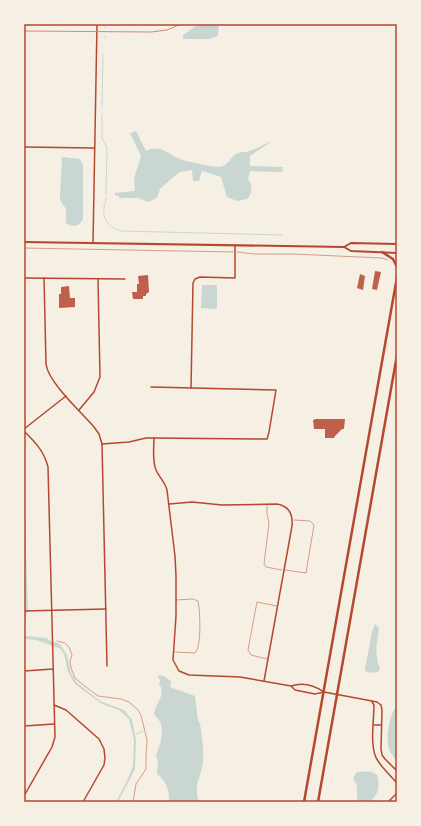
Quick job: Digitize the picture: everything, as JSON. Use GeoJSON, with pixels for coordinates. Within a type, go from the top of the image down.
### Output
{"type":"FeatureCollection","features":[{"type":"Feature","properties":{"kind":"main road"},"geometry":{"type":"LineString","coordinates":[[382,252],[393,259],[397,267]]}},
{"type":"Feature","properties":{"kind":"main road"},"geometry":{"type":"LineString","coordinates":[[304,802],[397,277]]}},
{"type":"Feature","properties":{"kind":"main road"},"geometry":{"type":"LineString","coordinates":[[318,802],[397,355]]}},
{"type":"Feature","properties":{"kind":"street"},"geometry":{"type":"LineString","coordinates":[[93,243],[97,24]]}},
{"type":"Feature","properties":{"kind":"street"},"geometry":{"type":"LineString","coordinates":[[24,147],[94,148]]}},
{"type":"Feature","properties":{"kind":"street"},"geometry":{"type":"LineString","coordinates":[[24,242],[344,247],[351,243],[397,244]]}},
{"type":"Feature","properties":{"kind":"street"},"geometry":{"type":"LineString","coordinates":[[191,388],[194,280],[200,277],[235,278],[235,245]]}},
{"type":"Feature","properties":{"kind":"street"},"geometry":{"type":"LineString","coordinates":[[344,247],[350,251],[397,253]]}},
{"type":"Feature","properties":{"kind":"street"},"geometry":{"type":"LineString","coordinates":[[24,278],[125,279]]}},
{"type":"Feature","properties":{"kind":"street"},"geometry":{"type":"LineString","coordinates":[[44,278],[46,368],[50,377],[98,432],[102,444],[107,666]]}},
{"type":"Feature","properties":{"kind":"street"},"geometry":{"type":"LineString","coordinates":[[79,410],[94,392],[100,377],[98,279]]}},
{"type":"Feature","properties":{"kind":"street"},"geometry":{"type":"LineString","coordinates":[[102,444],[154,438],[267,439],[276,390],[151,387]]}},
{"type":"Feature","properties":{"kind":"street"},"geometry":{"type":"LineString","coordinates":[[24,428],[66,396]]}},
{"type":"Feature","properties":{"kind":"street"},"geometry":{"type":"LineString","coordinates":[[24,431],[40,449],[46,459],[48,467],[54,705],[53,745],[24,796]]}},
{"type":"Feature","properties":{"kind":"street"},"geometry":{"type":"LineString","coordinates":[[154,438],[155,466],[166,486],[175,556],[176,600],[174,664],[179,671],[184,674],[240,677],[291,686],[297,684],[314,686],[324,692]]}},
{"type":"Feature","properties":{"kind":"street"},"geometry":{"type":"LineString","coordinates":[[169,504],[192,502],[225,505],[267,504],[281,505],[291,512],[292,520],[264,681]]}},
{"type":"Feature","properties":{"kind":"street"},"geometry":{"type":"LineString","coordinates":[[24,611],[106,609]]}},
{"type":"Feature","properties":{"kind":"street"},"geometry":{"type":"LineString","coordinates":[[24,671],[53,670]]}},
{"type":"Feature","properties":{"kind":"street"},"geometry":{"type":"LineString","coordinates":[[291,686],[295,690],[315,694],[324,692],[337,694],[372,701],[381,705],[382,755],[397,771]]}},
{"type":"Feature","properties":{"kind":"street"},"geometry":{"type":"LineString","coordinates":[[372,701],[374,704],[375,756],[378,762],[397,783]]}},
{"type":"Feature","properties":{"kind":"street"},"geometry":{"type":"LineString","coordinates":[[54,705],[66,710],[99,738],[104,749],[104,765],[83,802]]}},
{"type":"Feature","properties":{"kind":"street"},"geometry":{"type":"LineString","coordinates":[[24,726],[54,724]]}},
{"type":"Feature","properties":{"kind":"street"},"geometry":{"type":"LineString","coordinates":[[374,725],[382,725]]}},
{"type":"Feature","properties":{"kind":"street"},"geometry":{"type":"LineString","coordinates":[[388,802],[397,793]]}},
{"type":"Feature","properties":{"kind":"lane"},"geometry":{"type":"LineString","coordinates":[[267,504],[268,534],[264,564],[266,567],[306,573],[314,525],[310,521],[292,520]]}},
{"type":"Feature","properties":{"kind":"lane"},"geometry":{"type":"LineString","coordinates":[[174,652],[195,652],[199,645],[200,624],[198,600],[176,600]]}},
{"type":"Feature","properties":{"kind":"lane"},"geometry":{"type":"LineString","coordinates":[[268,659],[252,655],[248,650],[249,642],[257,602],[278,606]]}},
{"type":"Feature","properties":{"kind":"path"},"geometry":{"type":"LineString","coordinates":[[24,248],[229,252]]}},
{"type":"Feature","properties":{"kind":"path"},"geometry":{"type":"LineString","coordinates":[[240,253],[328,255],[382,258],[390,261]]}},
{"type":"Feature","properties":{"kind":"path"},"geometry":{"type":"LineString","coordinates":[[57,641],[65,643],[69,647],[72,654],[70,661],[71,668],[75,678],[98,696],[121,699],[129,702],[141,715],[147,740],[147,767],[146,771],[136,784],[133,802]]}},
{"type":"Feature","properties":{"kind":"shaded area"},"geometry":{"type":"Polygon","coordinates":[[[199,24],[219,24],[218,36],[210,39],[183,39],[183,35],[199,24]]]}},
{"type":"Feature","properties":{"kind":"shaded area"},"geometry":{"type":"Polygon","coordinates":[[[136,131],[146,151],[156,148],[183,160],[216,167],[222,167],[225,165],[235,154],[250,151],[272,141],[250,156],[250,166],[283,167],[282,172],[250,171],[248,179],[251,185],[251,192],[247,199],[237,201],[227,197],[221,177],[202,171],[199,181],[193,181],[192,170],[180,172],[160,189],[157,198],[148,202],[138,198],[119,198],[119,196],[115,195],[115,193],[135,191],[134,179],[141,156],[130,133],[136,131]]]}},
{"type":"Feature","properties":{"kind":"shaded area"},"geometry":{"type":"Polygon","coordinates":[[[62,157],[80,159],[83,165],[83,217],[79,224],[74,226],[66,223],[66,209],[60,200],[62,157]]]}},
{"type":"Feature","properties":{"kind":"shaded area"},"geometry":{"type":"Polygon","coordinates":[[[202,285],[217,285],[217,307],[215,309],[201,308],[202,285]]]}},
{"type":"Feature","properties":{"kind":"shaded area"},"geometry":{"type":"Polygon","coordinates":[[[24,495],[28,609],[24,623],[24,609],[26,603],[24,495]]]}},
{"type":"Feature","properties":{"kind":"shaded area"},"geometry":{"type":"Polygon","coordinates":[[[24,624],[25,636],[47,638],[48,640],[60,644],[67,655],[71,673],[77,683],[100,701],[124,710],[132,720],[136,740],[135,769],[118,802],[116,802],[133,766],[134,739],[129,719],[119,710],[102,704],[75,684],[68,672],[64,654],[61,649],[37,640],[24,639],[24,624]]]}},
{"type":"Feature","properties":{"kind":"shaded area"},"geometry":{"type":"Polygon","coordinates":[[[375,624],[379,628],[376,650],[380,670],[375,673],[371,673],[365,671],[365,669],[375,624]]]}},
{"type":"Feature","properties":{"kind":"shaded area"},"geometry":{"type":"Polygon","coordinates":[[[159,675],[164,676],[171,681],[170,687],[195,696],[203,752],[202,768],[197,785],[197,796],[199,802],[169,802],[167,786],[157,774],[158,762],[156,755],[161,741],[162,730],[161,723],[154,714],[162,692],[159,684],[159,675]]]}},
{"type":"Feature","properties":{"kind":"shaded area"},"geometry":{"type":"Polygon","coordinates":[[[397,706],[397,761],[389,748],[388,728],[394,710],[397,706]]]}},
{"type":"Feature","properties":{"kind":"shaded area"},"geometry":{"type":"Polygon","coordinates":[[[357,772],[370,772],[377,775],[378,790],[370,802],[360,802],[357,799],[357,786],[353,778],[357,772]]]}},
{"type":"Feature","properties":{"kind":"building"},"geometry":{"type":"Polygon","coordinates":[[[375,271],[381,272],[377,290],[372,289],[375,271]]]}},
{"type":"Feature","properties":{"kind":"building"},"geometry":{"type":"Polygon","coordinates":[[[360,274],[365,276],[363,290],[357,288],[360,274]]]}},
{"type":"Feature","properties":{"kind":"building"},"geometry":{"type":"Polygon","coordinates":[[[148,275],[149,292],[146,296],[143,296],[143,299],[133,299],[132,292],[137,292],[137,284],[139,284],[138,276],[148,275]]]}},
{"type":"Feature","properties":{"kind":"building"},"geometry":{"type":"Polygon","coordinates":[[[69,286],[70,298],[75,298],[75,307],[59,308],[59,294],[61,294],[61,287],[69,286]]]}},
{"type":"Feature","properties":{"kind":"building"},"geometry":{"type":"Polygon","coordinates":[[[345,419],[344,429],[342,429],[334,438],[325,438],[325,429],[314,429],[313,420],[345,419]]]}},
{"type":"Feature","properties":{"kind":"waterway"},"geometry":{"type":"LineString","coordinates":[[102,106],[103,54]]}},
{"type":"Feature","properties":{"kind":"waterway"},"geometry":{"type":"LineString","coordinates":[[102,114],[102,138],[107,148],[106,194]]}},
{"type":"Feature","properties":{"kind":"waterway"},"geometry":{"type":"LineString","coordinates":[[106,197],[104,216],[111,226],[122,231],[282,235]]}},
{"type":"Feature","properties":{"kind":"waterway"},"geometry":{"type":"LineString","coordinates":[[24,581],[24,607]]}},
{"type":"Feature","properties":{"kind":"waterway"},"geometry":{"type":"LineString","coordinates":[[136,734],[143,731]]}},
{"type":"Feature","properties":{"kind":"railway"},"geometry":{"type":"LineString","coordinates":[[146,25],[153,24]]}},
{"type":"Feature","properties":{"kind":"railway"},"geometry":{"type":"LineString","coordinates":[[24,31],[151,32],[167,30],[181,24]]}}]}
